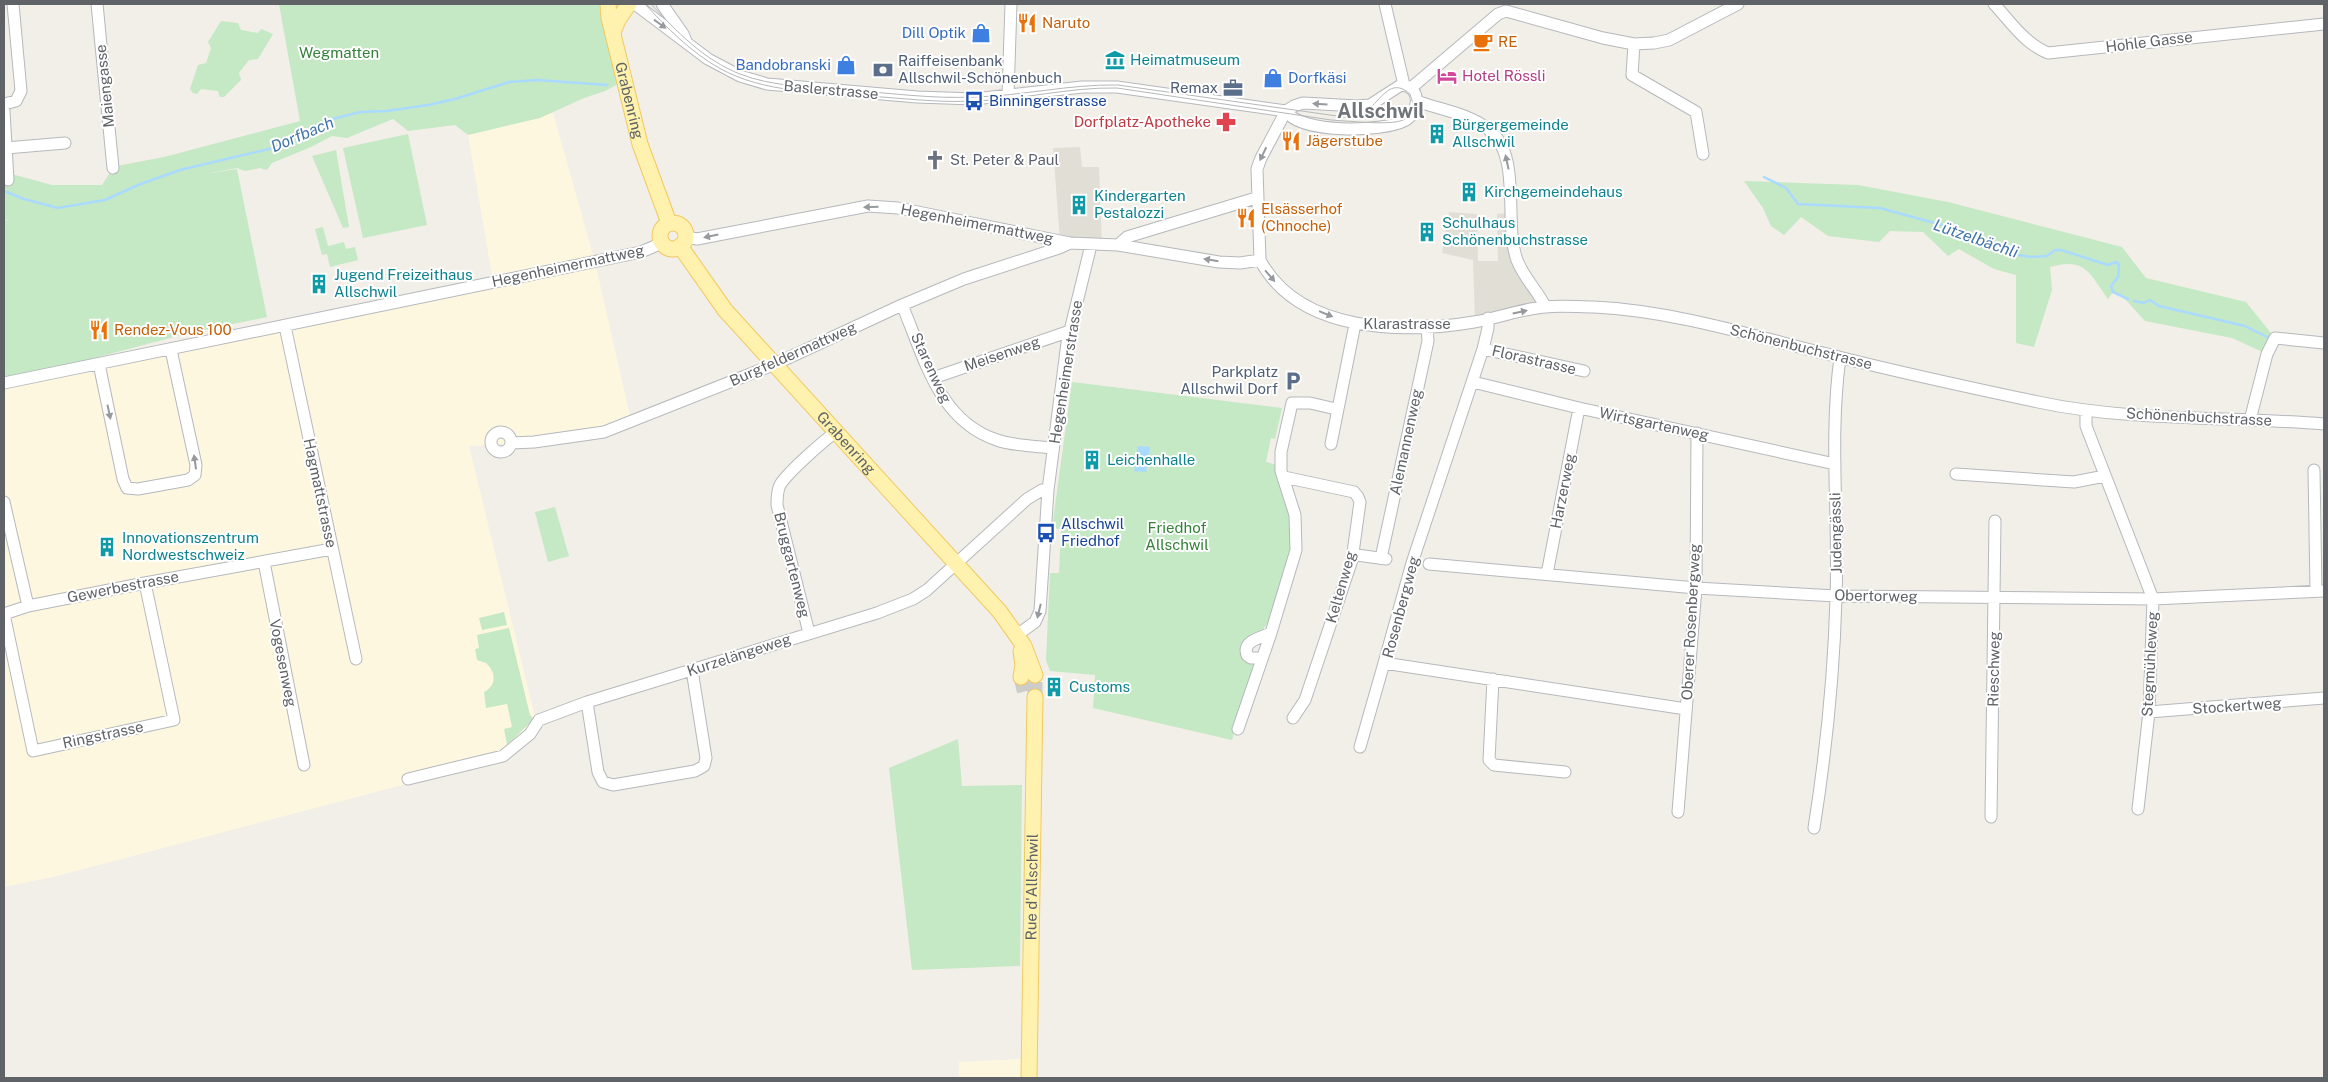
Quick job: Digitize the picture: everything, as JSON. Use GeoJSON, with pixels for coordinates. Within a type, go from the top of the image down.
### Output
{"type":"FeatureCollection","features":[{"type":"Feature","properties":{"kind":"main road","name":"Grabenring"},"geometry":{"type":"LineString","coordinates":[[608,4],[608,18],[640,144],[669,223]]}},
{"type":"Feature","properties":{"kind":"main road"},"geometry":{"type":"LineString","coordinates":[[613,32],[618,20],[629,4]]}},
{"type":"Feature","properties":{"kind":"main road"},"geometry":{"type":"LineString","coordinates":[[669,223],[679,225],[684,230],[683,242],[670,248],[662,242],[661,231],[669,223]]}},
{"type":"Feature","properties":{"kind":"main road","name":"Grabenring"},"geometry":{"type":"LineString","coordinates":[[683,242],[725,310],[1000,612],[1017,635],[1029,656],[1028,676]]}},
{"type":"Feature","properties":{"kind":"main road","name":"Rue d'Allschwil"},"geometry":{"type":"LineString","coordinates":[[1029,1078],[1031,701]]}},
{"type":"Feature","properties":{"kind":"street"},"geometry":{"type":"LineString","coordinates":[[4,104],[16,101],[21,91],[13,4]]}},
{"type":"Feature","properties":{"kind":"street","name":"Maiengasse"},"geometry":{"type":"LineString","coordinates":[[97,4],[113,168]]}},
{"type":"Feature","properties":{"kind":"street","name":"Baslerstrasse"},"geometry":{"type":"LineString","coordinates":[[635,4],[721,67],[767,84],[917,97],[974,99],[1082,87],[1117,86],[1286,111]]}},
{"type":"Feature","properties":{"kind":"street","name":"Baslerstrasse"},"geometry":{"type":"LineString","coordinates":[[663,4],[680,28],[686,41]]}},
{"type":"Feature","properties":{"kind":"street"},"geometry":{"type":"LineString","coordinates":[[1008,95],[1011,4]]}},
{"type":"Feature","properties":{"kind":"street"},"geometry":{"type":"LineString","coordinates":[[1385,4],[1407,87],[1417,101],[1472,119],[1490,129],[1501,142],[1509,170],[1511,236],[1518,261],[1528,282],[1545,306]]}},
{"type":"Feature","properties":{"kind":"street"},"geometry":{"type":"LineString","coordinates":[[1091,245],[1118,245],[1219,262],[1240,263],[1260,260],[1256,198],[1257,169],[1286,111],[1303,103],[1370,105],[1393,89],[1407,87],[1509,7],[1516,12],[1562,28],[1634,44],[1669,40],[1738,4]]}},
{"type":"Feature","properties":{"kind":"street","name":"Hohle Gasse"},"geometry":{"type":"LineString","coordinates":[[1994,4],[2025,38],[2040,50],[2048,53],[2324,24]]}},
{"type":"Feature","properties":{"kind":"street"},"geometry":{"type":"LineString","coordinates":[[1634,44],[1632,75],[1696,112],[1703,154]]}},
{"type":"Feature","properties":{"kind":"street"},"geometry":{"type":"LineString","coordinates":[[1286,111],[1293,119],[1309,124],[1332,128],[1363,128],[1402,122],[1415,111],[1417,101]]}},
{"type":"Feature","properties":{"kind":"street"},"geometry":{"type":"LineString","coordinates":[[4,111],[8,180]]}},
{"type":"Feature","properties":{"kind":"street"},"geometry":{"type":"LineString","coordinates":[[6,148],[65,143]]}},
{"type":"Feature","properties":{"kind":"street"},"geometry":{"type":"LineString","coordinates":[[1118,245],[1127,237],[1256,198]]}},
{"type":"Feature","properties":{"kind":"street","name":"Hegenheimermattweg"},"geometry":{"type":"LineString","coordinates":[[683,242],[868,206],[898,208],[1070,243],[1091,245]]}},
{"type":"Feature","properties":{"kind":"street","name":"Hegenheimermattweg"},"geometry":{"type":"LineString","coordinates":[[4,383],[641,252],[662,242]]}},
{"type":"Feature","properties":{"kind":"street","name":"Burgfeldermattweg"},"geometry":{"type":"LineString","coordinates":[[511,443],[534,442],[604,432],[773,364],[964,279],[1070,243]]}},
{"type":"Feature","properties":{"kind":"street","name":"Hegenheimerstrasse"},"geometry":{"type":"LineString","coordinates":[[1017,635],[1039,617],[1048,490],[1053,448],[1070,330],[1091,245]]}},
{"type":"Feature","properties":{"kind":"street","name":"Klarastrasse"},"geometry":{"type":"LineString","coordinates":[[1260,260],[1265,270],[1278,285],[1304,304],[1333,318],[1355,324],[1427,326],[1475,322],[1545,306]]}},
{"type":"Feature","properties":{"kind":"street","name":"Starenweg"},"geometry":{"type":"LineString","coordinates":[[902,305],[944,402],[952,412],[977,432],[999,441],[1053,448]]}},
{"type":"Feature","properties":{"kind":"street","name":"Schönenbuchstrasse"},"geometry":{"type":"LineString","coordinates":[[1545,306],[1618,308],[1679,317],[1840,358],[2086,411],[2324,424]]}},
{"type":"Feature","properties":{"kind":"street","name":"Rosenbergweg"},"geometry":{"type":"LineString","coordinates":[[1488,318],[1488,328],[1483,349],[1412,563],[1384,663],[1686,708]]}},
{"type":"Feature","properties":{"kind":"street"},"geometry":{"type":"LineString","coordinates":[[1331,444],[1336,409],[1355,324]]}},
{"type":"Feature","properties":{"kind":"street","name":"Hagmattstrasse"},"geometry":{"type":"LineString","coordinates":[[285,326],[356,659]]}},
{"type":"Feature","properties":{"kind":"street","name":"Alemannenweg"},"geometry":{"type":"LineString","coordinates":[[1357,555],[1383,559],[1428,341],[1427,326]]}},
{"type":"Feature","properties":{"kind":"street","name":"Meisenweg"},"geometry":{"type":"LineString","coordinates":[[933,378],[1070,330]]}},
{"type":"Feature","properties":{"kind":"street"},"geometry":{"type":"LineString","coordinates":[[2250,420],[2267,354],[2275,338],[2324,344]]}},
{"type":"Feature","properties":{"kind":"street","name":"Florastrasse"},"geometry":{"type":"LineString","coordinates":[[1483,349],[1584,371]]}},
{"type":"Feature","properties":{"kind":"street"},"geometry":{"type":"LineString","coordinates":[[99,364],[123,479],[127,488],[138,489],[188,480],[194,475],[196,465],[171,350]]}},
{"type":"Feature","properties":{"kind":"street","name":"Judengässli"},"geometry":{"type":"LineString","coordinates":[[1814,828],[1830,700],[1836,596],[1835,464],[1840,358]]}},
{"type":"Feature","properties":{"kind":"street","name":"Wirtsgartenweg"},"geometry":{"type":"LineString","coordinates":[[1473,382],[1579,408],[1835,464]]}},
{"type":"Feature","properties":{"kind":"street"},"geometry":{"type":"LineString","coordinates":[[1238,729],[1271,633],[1296,550],[1295,515],[1284,477],[1281,452],[1292,403],[1310,403],[1336,409]]}},
{"type":"Feature","properties":{"kind":"street","name":"Harzerweg"},"geometry":{"type":"LineString","coordinates":[[1547,574],[1579,408]]}},
{"type":"Feature","properties":{"kind":"street","name":"Stegmühleweg"},"geometry":{"type":"LineString","coordinates":[[2086,411],[2086,426],[2154,599],[2149,712],[2138,809]]}},
{"type":"Feature","properties":{"kind":"street","name":"Bruggartenweg"},"geometry":{"type":"LineString","coordinates":[[809,633],[777,505],[777,497],[781,484],[824,440],[836,432]]}},
{"type":"Feature","properties":{"kind":"street","name":"Oberer Rosenbergweg"},"geometry":{"type":"LineString","coordinates":[[1678,812],[1696,588],[1697,433]]}},
{"type":"Feature","properties":{"kind":"street"},"geometry":{"type":"LineString","coordinates":[[2314,470],[2320,591]]}},
{"type":"Feature","properties":{"kind":"street"},"geometry":{"type":"LineString","coordinates":[[1956,474],[2074,482],[2105,476]]}},
{"type":"Feature","properties":{"kind":"street","name":"Keltenweg"},"geometry":{"type":"LineString","coordinates":[[1284,477],[1354,492],[1360,502],[1352,560],[1305,700],[1293,718]]}},
{"type":"Feature","properties":{"kind":"street","name":"Kurzelängeweg"},"geometry":{"type":"LineString","coordinates":[[408,780],[503,756],[530,734],[540,720],[587,702],[886,610],[913,599],[927,590],[1027,499],[1042,490],[1048,490]]}},
{"type":"Feature","properties":{"kind":"street"},"geometry":{"type":"LineString","coordinates":[[4,502],[28,606]]}},
{"type":"Feature","properties":{"kind":"street","name":"Rieschweg"},"geometry":{"type":"LineString","coordinates":[[1991,817],[1995,520]]}},
{"type":"Feature","properties":{"kind":"street","name":"Gewerbestrasse"},"geometry":{"type":"LineString","coordinates":[[4,614],[28,606],[145,583],[332,550]]}},
{"type":"Feature","properties":{"kind":"street","name":"Vogesenweg"},"geometry":{"type":"LineString","coordinates":[[264,562],[304,765]]}},
{"type":"Feature","properties":{"kind":"street","name":"Obertorweg"},"geometry":{"type":"LineString","coordinates":[[1429,564],[1696,588],[1836,596],[2154,599],[2320,591]]}},
{"type":"Feature","properties":{"kind":"street","name":"Ringstrasse"},"geometry":{"type":"LineString","coordinates":[[4,614],[33,751],[174,720],[145,583]]}},
{"type":"Feature","properties":{"kind":"street"},"geometry":{"type":"LineString","coordinates":[[1261,658],[1251,658],[1247,655],[1247,646],[1249,642],[1271,633]]}},
{"type":"Feature","properties":{"kind":"street"},"geometry":{"type":"LineString","coordinates":[[1360,747],[1384,663]]}},
{"type":"Feature","properties":{"kind":"street"},"geometry":{"type":"LineString","coordinates":[[587,702],[598,772],[603,782],[613,785],[695,771],[704,766],[706,758],[692,670]]}},
{"type":"Feature","properties":{"kind":"street"},"geometry":{"type":"LineString","coordinates":[[1493,679],[1489,760],[1494,765],[1565,772]]}},
{"type":"Feature","properties":{"kind":"street","name":"Stockertweg"},"geometry":{"type":"LineString","coordinates":[[2149,712],[2324,698]]}},
{"type":"Feature","properties":{"kind":"shaded area"},"geometry":{"type":"Polygon","coordinates":[[[553,113],[595,262],[631,421],[534,442],[469,446],[534,713],[539,720],[505,758],[57,876],[4,887],[4,383],[493,281],[468,135],[553,113]]]}},
{"type":"Feature","properties":{"kind":"shaded area"},"geometry":{"type":"Polygon","coordinates":[[[1080,147],[1082,167],[1099,167],[1102,245],[1060,241],[1053,148],[1080,147]]]}},
{"type":"Feature","properties":{"kind":"shaded area"},"geometry":{"type":"Polygon","coordinates":[[[1449,212],[1477,214],[1478,261],[1498,261],[1497,214],[1510,213],[1511,236],[1545,306],[1475,322],[1473,260],[1442,253],[1449,212]]]}},
{"type":"Feature","properties":{"kind":"shaded area"},"geometry":{"type":"Polygon","coordinates":[[[1021,1059],[1021,1078],[959,1078],[959,1062],[1021,1059]]]}},
{"type":"Feature","properties":{"kind":"green space","name":"Wegmatten"},"geometry":{"type":"Polygon","coordinates":[[[279,4],[608,4],[620,63],[614,72],[620,83],[540,118],[468,135],[455,125],[408,131],[393,119],[347,138],[332,136],[272,163],[267,170],[260,168],[245,171],[237,168],[205,174],[237,169],[267,317],[185,334],[4,382],[4,221],[10,219],[4,220],[4,172],[52,185],[102,185],[113,168],[122,165],[164,157],[300,121],[279,4]]]}},
{"type":"Feature","properties":{"kind":"green space"},"geometry":{"type":"Polygon","coordinates":[[[221,21],[238,23],[241,30],[258,33],[261,29],[273,34],[258,59],[249,60],[239,73],[241,80],[224,97],[220,97],[218,91],[201,89],[197,94],[193,93],[190,89],[198,65],[206,63],[211,48],[208,42],[221,21]]]}},
{"type":"Feature","properties":{"kind":"green space"},"geometry":{"type":"Polygon","coordinates":[[[408,134],[427,225],[363,238],[343,148],[408,134]]]}},
{"type":"Feature","properties":{"kind":"green space"},"geometry":{"type":"Polygon","coordinates":[[[336,150],[349,227],[343,228],[312,156],[336,150]]]}},
{"type":"Feature","properties":{"kind":"green space"},"geometry":{"type":"Polygon","coordinates":[[[1744,181],[1858,185],[1948,202],[2122,247],[2146,278],[2246,302],[2275,338],[2267,354],[2232,338],[2145,321],[2124,298],[2113,292],[2108,299],[2091,275],[2085,270],[2072,264],[2062,264],[2050,267],[2052,290],[2034,347],[2016,343],[2016,275],[1994,269],[1959,249],[1948,256],[1923,232],[1890,231],[1879,242],[1828,236],[1801,217],[1784,235],[1771,226],[1763,208],[1744,181]]]}},
{"type":"Feature","properties":{"kind":"green space"},"geometry":{"type":"Polygon","coordinates":[[[323,227],[328,246],[344,242],[346,249],[355,247],[358,260],[330,267],[327,254],[322,255],[315,229],[323,227]]]}},
{"type":"Feature","properties":{"kind":"green space","name":"Friedhof Allschwil"},"geometry":{"type":"Polygon","coordinates":[[[1072,382],[1282,408],[1275,439],[1271,438],[1266,462],[1274,464],[1277,469],[1290,514],[1292,545],[1269,621],[1244,657],[1253,665],[1253,670],[1232,740],[1093,708],[1095,675],[1050,671],[1046,660],[1050,573],[1059,573],[1061,529],[1052,528],[1072,382]]]}},
{"type":"Feature","properties":{"kind":"green space"},"geometry":{"type":"Polygon","coordinates":[[[555,507],[569,556],[548,562],[535,512],[555,507]]]}},
{"type":"Feature","properties":{"kind":"green space"},"geometry":{"type":"Polygon","coordinates":[[[504,612],[507,625],[482,630],[479,618],[504,612]]]}},
{"type":"Feature","properties":{"kind":"green space"},"geometry":{"type":"Polygon","coordinates":[[[509,628],[530,715],[534,719],[507,745],[504,729],[512,727],[507,704],[486,708],[484,692],[491,686],[494,678],[492,670],[486,663],[477,660],[475,649],[479,648],[477,635],[509,628]]]}},
{"type":"Feature","properties":{"kind":"green space"},"geometry":{"type":"Polygon","coordinates":[[[958,739],[962,786],[1022,785],[1020,966],[912,970],[889,768],[958,739]]]}},
{"type":"Feature","properties":{"kind":"water"},"geometry":{"type":"Polygon","coordinates":[[[1138,446],[1150,447],[1146,472],[1134,471],[1138,446]]]}},
{"type":"Feature","properties":{"kind":"waterway","name":"Dorfbach"},"geometry":{"type":"LineString","coordinates":[[4,191],[24,199],[58,208],[105,200],[138,185],[180,170],[273,148],[325,121],[360,112],[387,111],[428,105],[455,99],[509,82],[537,80],[607,85]]}},
{"type":"Feature","properties":{"kind":"waterway","name":"Lützelbächli"},"geometry":{"type":"LineString","coordinates":[[1764,177],[1786,188],[1798,204],[1880,208],[1967,232],[2012,254],[2031,257],[2047,256],[2055,250],[2061,250],[2108,265],[2116,262],[2119,265],[2118,277],[2111,286],[2113,292],[2128,299]]}},
{"type":"Feature","properties":{"kind":"waterway","name":"Lützelbächli"},"geometry":{"type":"LineString","coordinates":[[2134,301],[2144,303],[2150,300],[2159,306],[2245,326],[2267,337]]}},
{"type":"Feature","properties":{"kind":"tunnel"},"geometry":{"type":"LineString","coordinates":[[1035,675],[1035,697]]}},
{"type":"Feature","properties":{"kind":"tunnel"},"geometry":{"type":"LineString","coordinates":[[1021,677],[1026,698]]}},
{"type":"Feature","properties":{"kind":"tram line"},"geometry":{"type":"LineString","coordinates":[[645,4],[680,39],[699,55],[719,68],[754,82],[792,90],[920,100],[961,101],[992,100],[1081,89],[1117,88],[1331,120],[1376,123],[1403,120],[1409,116],[1414,107],[1410,94],[1403,89],[1397,88],[1386,92],[1364,112],[1344,117],[1118,85],[1082,86],[1010,95],[943,97],[779,84],[740,74],[714,61],[691,44],[651,4]]}},
{"type":"Feature","properties":{"kind":"place","name":"Naruto"},"geometry":{"type":"Point","coordinates":[1027,23]}},
{"type":"Feature","properties":{"kind":"place","name":"Dill Optik"},"geometry":{"type":"Point","coordinates":[981,33]}},
{"type":"Feature","properties":{"kind":"place","name":"RE"},"geometry":{"type":"Point","coordinates":[1483,42]}},
{"type":"Feature","properties":{"kind":"place","name":"Heimatmuseum"},"geometry":{"type":"Point","coordinates":[1115,60]}},
{"type":"Feature","properties":{"kind":"place","name":"Bandobranski"},"geometry":{"type":"Point","coordinates":[846,65]}},
{"type":"Feature","properties":{"kind":"place","name":"Raiffeisenbank Allschwil-Schönenbuch"},"geometry":{"type":"Point","coordinates":[883,70]}},
{"type":"Feature","properties":{"kind":"place","name":"Hotel Rössli"},"geometry":{"type":"Point","coordinates":[1447,76]}},
{"type":"Feature","properties":{"kind":"place","name":"Dorfkäsi"},"geometry":{"type":"Point","coordinates":[1273,78]}},
{"type":"Feature","properties":{"kind":"place","name":"Remax"},"geometry":{"type":"Point","coordinates":[1233,88]}},
{"type":"Feature","properties":{"kind":"place","name":"Binningerstrasse"},"geometry":{"type":"Point","coordinates":[974,101]}},
{"type":"Feature","properties":{"kind":"place","name":"Dorfplatz-Apotheke"},"geometry":{"type":"Point","coordinates":[1226,122]}},
{"type":"Feature","properties":{"kind":"place","name":"Bürgergemeinde Allschwil"},"geometry":{"type":"Point","coordinates":[1437,134]}},
{"type":"Feature","properties":{"kind":"place","name":"Jägerstube"},"geometry":{"type":"Point","coordinates":[1291,141]}},
{"type":"Feature","properties":{"kind":"place","name":"St. Peter & Paul"},"geometry":{"type":"Point","coordinates":[935,160]}},
{"type":"Feature","properties":{"kind":"place","name":"Kirchgemeindehaus"},"geometry":{"type":"Point","coordinates":[1469,192]}},
{"type":"Feature","properties":{"kind":"place","name":"Kindergarten Pestalozzi"},"geometry":{"type":"Point","coordinates":[1079,205]}},
{"type":"Feature","properties":{"kind":"place","name":"Elsässerhof (Chnoche)"},"geometry":{"type":"Point","coordinates":[1246,218]}},
{"type":"Feature","properties":{"kind":"place","name":"Schulhaus Schönenbuchstrasse"},"geometry":{"type":"Point","coordinates":[1427,232]}},
{"type":"Feature","properties":{"kind":"place","name":"Jugend Freizeithaus Allschwil"},"geometry":{"type":"Point","coordinates":[319,284]}},
{"type":"Feature","properties":{"kind":"place","name":"Rendez-Vous 100"},"geometry":{"type":"Point","coordinates":[99,330]}},
{"type":"Feature","properties":{"kind":"place","name":"Parkplatz Allschwil Dorf"},"geometry":{"type":"Point","coordinates":[1293,381]}},
{"type":"Feature","properties":{"kind":"place","name":"Leichenhalle"},"geometry":{"type":"Point","coordinates":[1092,460]}},
{"type":"Feature","properties":{"kind":"place","name":"Allschwil Friedhof"},"geometry":{"type":"Point","coordinates":[1046,533]}},
{"type":"Feature","properties":{"kind":"place","name":"Innovationszentrum Nordwestschweiz"},"geometry":{"type":"Point","coordinates":[107,547]}},
{"type":"Feature","properties":{"kind":"place","name":"Customs"},"geometry":{"type":"Point","coordinates":[1054,687]}},
{"type":"Feature","properties":{"kind":"district","name":"Allschwil"},"geometry":{"type":"Point","coordinates":[1381,111]}}]}
